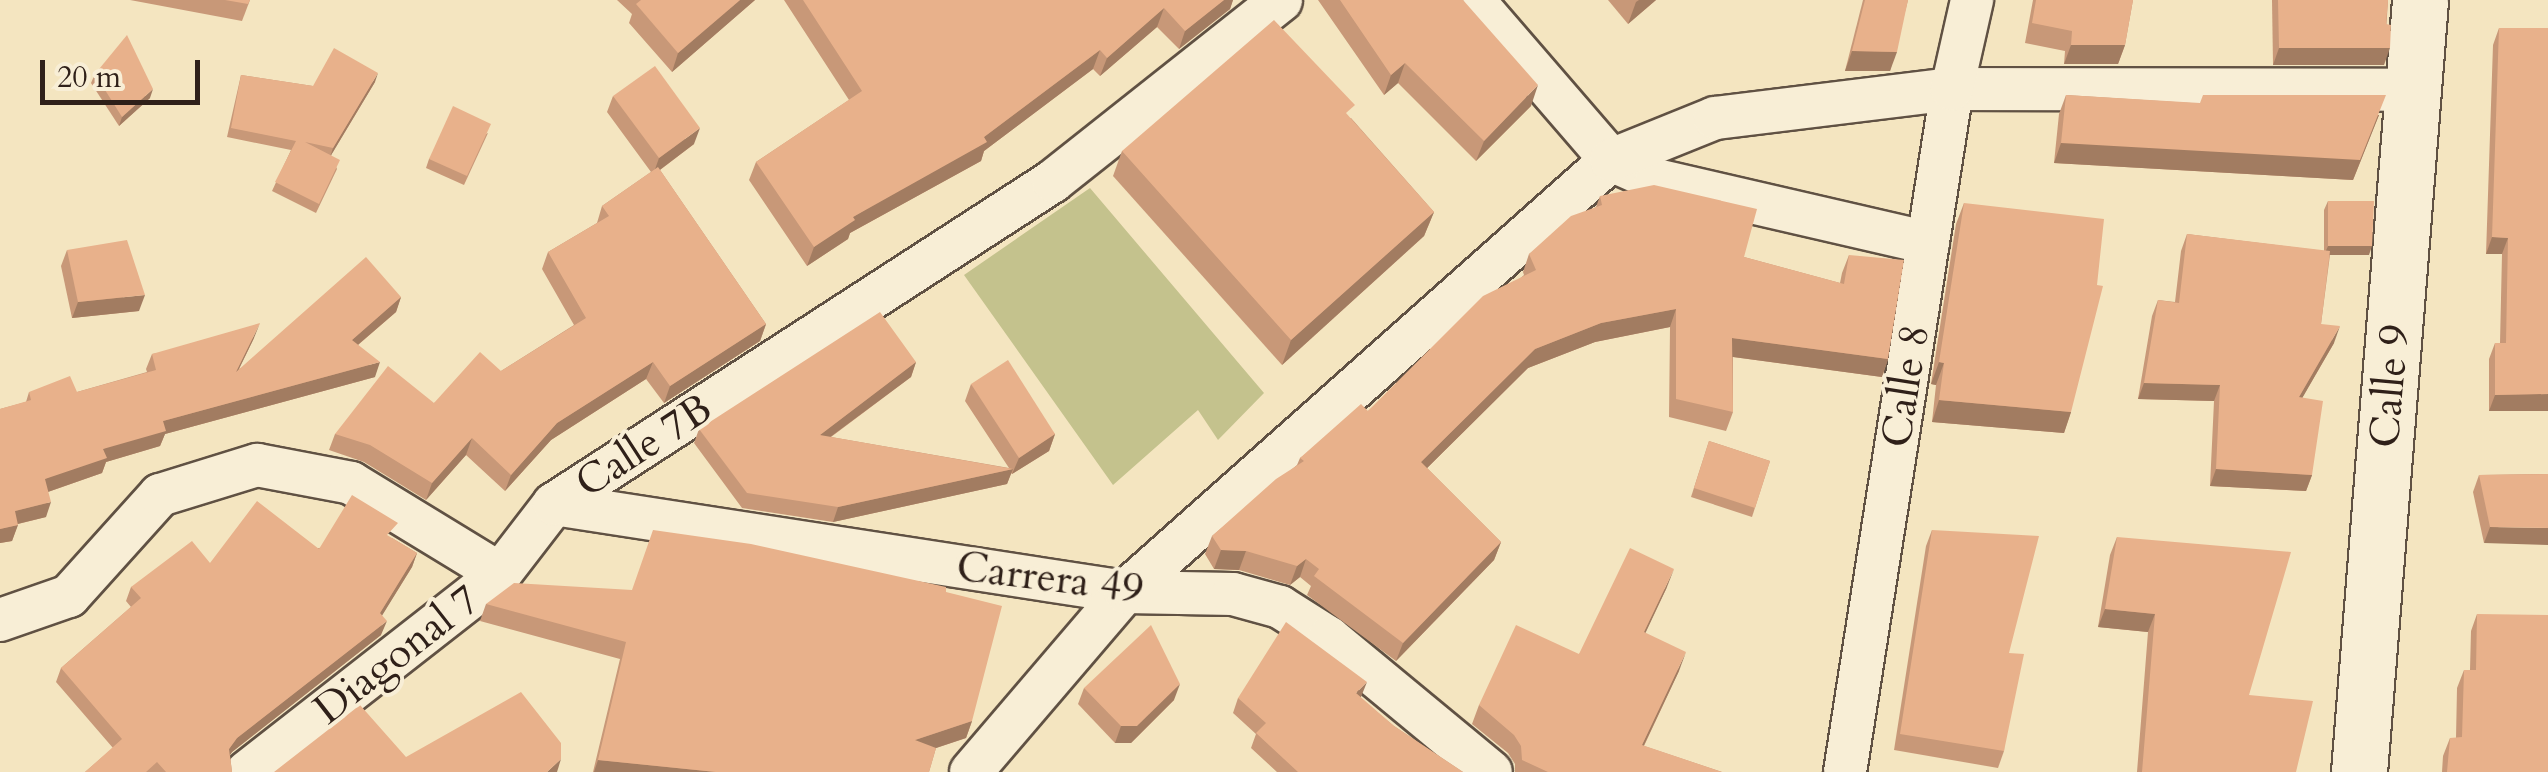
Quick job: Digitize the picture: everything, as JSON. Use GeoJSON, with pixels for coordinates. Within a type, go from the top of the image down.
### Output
{"type":"FeatureCollection","features":[{"type":"Feature","properties":{"kind":"street","name":"Calle 7B"},"geometry":{"type":"LineString","coordinates":[[500,574],[554,504],[1053,181],[1281,0]]}},
{"type":"Feature","properties":{"kind":"street"},"geometry":{"type":"LineString","coordinates":[[1473,0],[1611,160],[1656,180],[1928,242]]}},
{"type":"Feature","properties":{"kind":"street","name":"Calle 8"},"geometry":{"type":"LineString","coordinates":[[1845,772],[1952,89],[1972,0]]}},
{"type":"Feature","properties":{"kind":"street","name":"Calle 9"},"geometry":{"type":"LineString","coordinates":[[2359,772],[2420,0]]}},
{"type":"Feature","properties":{"kind":"street"},"geometry":{"type":"LineString","coordinates":[[971,772],[1125,592],[1611,160],[1715,118],[1952,89],[2414,90]]}},
{"type":"Feature","properties":{"kind":"street"},"geometry":{"type":"LineString","coordinates":[[0,620],[69,596],[160,495],[257,465],[351,483],[500,574]]}},
{"type":"Feature","properties":{"kind":"street","name":"Carrera 49"},"geometry":{"type":"LineString","coordinates":[[554,504],[1125,592],[1234,594],[1280,607],[1329,638],[1491,772]]}},
{"type":"Feature","properties":{"kind":"street","name":"Diagonal 7"},"geometry":{"type":"LineString","coordinates":[[247,772],[500,574]]}},
{"type":"Feature","properties":{"kind":"shaded area"},"geometry":{"type":"Polygon","coordinates":[[[1090,188],[1264,393],[1218,440],[1198,410],[1113,485],[964,275],[1090,188]]]}},
{"type":"Feature","properties":{"kind":"building"},"geometry":{"type":"Polygon","coordinates":[[[641,0],[740,0],[678,53],[636,4],[641,0]]]}},
{"type":"Feature","properties":{"kind":"building"},"geometry":{"type":"Polygon","coordinates":[[[803,0],[1224,0],[1185,31],[1164,8],[1107,58],[1100,50],[984,137],[987,142],[853,217],[855,220],[814,247],[756,162],[862,91],[803,0]]]}},
{"type":"Feature","properties":{"kind":"building"},"geometry":{"type":"Polygon","coordinates":[[[1340,0],[1463,0],[1538,85],[1484,141],[1405,63],[1391,75],[1340,0]]]}},
{"type":"Feature","properties":{"kind":"building"},"geometry":{"type":"Polygon","coordinates":[[[1865,0],[1908,0],[1897,52],[1852,51],[1865,0]]]}},
{"type":"Feature","properties":{"kind":"building"},"geometry":{"type":"Polygon","coordinates":[[[2036,0],[2133,0],[2125,45],[2071,45],[2072,31],[2032,23],[2036,0]]]}},
{"type":"Feature","properties":{"kind":"building"},"geometry":{"type":"Polygon","coordinates":[[[2278,0],[2388,0],[2390,48],[2279,48],[2278,0]]]}},
{"type":"Feature","properties":{"kind":"building"},"geometry":{"type":"Polygon","coordinates":[[[1274,20],[1355,105],[1346,113],[1434,212],[1291,340],[1122,151],[1274,20]]]}},
{"type":"Feature","properties":{"kind":"building"},"geometry":{"type":"Polygon","coordinates":[[[2499,28],[2548,28],[2548,394],[2495,395],[2495,343],[2506,343],[2508,238],[2492,237],[2499,28]]]}},
{"type":"Feature","properties":{"kind":"building"},"geometry":{"type":"Polygon","coordinates":[[[127,35],[153,89],[122,117],[95,74],[127,35]]]}},
{"type":"Feature","properties":{"kind":"building"},"geometry":{"type":"Polygon","coordinates":[[[334,48],[378,73],[333,148],[305,142],[340,160],[319,204],[275,182],[296,141],[231,128],[241,75],[313,86],[334,48]]]}},
{"type":"Feature","properties":{"kind":"building"},"geometry":{"type":"Polygon","coordinates":[[[655,66],[700,128],[659,158],[613,96],[655,66]]]}},
{"type":"Feature","properties":{"kind":"building"},"geometry":{"type":"Polygon","coordinates":[[[2066,95],[2200,103],[2203,95],[2386,95],[2360,160],[2061,143],[2066,95]]]}},
{"type":"Feature","properties":{"kind":"building"},"geometry":{"type":"Polygon","coordinates":[[[453,106],[491,124],[467,176],[429,159],[453,106]]]}},
{"type":"Feature","properties":{"kind":"building"},"geometry":{"type":"Polygon","coordinates":[[[658,167],[766,324],[670,386],[653,362],[557,423],[511,475],[472,438],[432,483],[370,445],[335,434],[388,366],[434,403],[480,352],[501,371],[586,318],[548,252],[609,216],[602,206],[658,167]]]}},
{"type":"Feature","properties":{"kind":"building"},"geometry":{"type":"Polygon","coordinates":[[[1654,185],[1757,209],[1744,257],[1844,284],[1849,255],[1904,260],[1888,359],[1732,338],[1733,412],[1676,399],[1676,309],[1601,323],[1535,349],[1421,462],[1501,542],[1403,643],[1314,576],[1319,569],[1306,559],[1297,566],[1246,551],[1221,550],[1212,536],[1276,479],[1304,461],[1300,458],[1361,404],[1368,411],[1483,296],[1536,270],[1529,254],[1571,216],[1602,205],[1600,196],[1654,185]]]}},
{"type":"Feature","properties":{"kind":"building"},"geometry":{"type":"Polygon","coordinates":[[[2328,201],[2374,201],[2372,246],[2328,246],[2328,201]]]}},
{"type":"Feature","properties":{"kind":"building"},"geometry":{"type":"Polygon","coordinates":[[[1964,203],[2104,219],[2097,285],[2103,286],[2071,412],[1939,400],[1944,363],[1939,362],[1964,203]]]}},
{"type":"Feature","properties":{"kind":"building"},"geometry":{"type":"Polygon","coordinates":[[[2187,234],[2330,251],[2321,324],[2340,326],[2299,397],[2323,401],[2312,475],[2216,469],[2220,385],[2144,383],[2158,300],[2179,303],[2187,234]]]}},
{"type":"Feature","properties":{"kind":"building"},"geometry":{"type":"Polygon","coordinates":[[[127,240],[145,295],[78,302],[67,250],[127,240]]]}},
{"type":"Feature","properties":{"kind":"building"},"geometry":{"type":"Polygon","coordinates":[[[366,257],[401,297],[352,340],[380,362],[163,421],[166,431],[103,449],[107,458],[45,479],[51,502],[15,511],[18,525],[0,529],[0,409],[31,400],[29,392],[70,376],[77,392],[156,370],[152,354],[260,323],[236,372],[366,257]]]}},
{"type":"Feature","properties":{"kind":"building"},"geometry":{"type":"Polygon","coordinates":[[[880,312],[916,362],[820,435],[1013,469],[838,507],[747,493],[699,429],[880,312]]]}},
{"type":"Feature","properties":{"kind":"building"},"geometry":{"type":"Polygon","coordinates":[[[1008,360],[1055,434],[1019,458],[971,384],[1008,360]]]}},
{"type":"Feature","properties":{"kind":"building"},"geometry":{"type":"Polygon","coordinates":[[[1709,441],[1770,461],[1755,508],[1694,488],[1709,441]]]}},
{"type":"Feature","properties":{"kind":"building"},"geometry":{"type":"Polygon","coordinates":[[[2548,474],[2548,528],[2490,527],[2479,475],[2548,474]]]}},
{"type":"Feature","properties":{"kind":"building"},"geometry":{"type":"Polygon","coordinates":[[[352,495],[398,523],[387,535],[417,553],[380,613],[387,621],[237,738],[229,749],[232,772],[166,772],[157,762],[146,772],[85,772],[122,739],[61,668],[141,598],[131,587],[192,541],[210,563],[257,501],[319,549],[352,495]]]}},
{"type":"Feature","properties":{"kind":"building"},"geometry":{"type":"Polygon","coordinates":[[[653,530],[751,544],[946,587],[946,592],[1002,606],[972,721],[915,740],[936,748],[929,772],[716,772],[598,760],[626,642],[486,604],[514,583],[632,590],[653,530]]]}},
{"type":"Feature","properties":{"kind":"building"},"geometry":{"type":"Polygon","coordinates":[[[1932,530],[2039,536],[2009,653],[2024,654],[2004,751],[1900,734],[1932,530]]]}},
{"type":"Feature","properties":{"kind":"building"},"geometry":{"type":"Polygon","coordinates":[[[2117,537],[2291,552],[2249,695],[2313,701],[2296,772],[2142,772],[2155,614],[2105,609],[2117,537]]]}},
{"type":"Feature","properties":{"kind":"building"},"geometry":{"type":"Polygon","coordinates":[[[1630,548],[1674,569],[1644,632],[1686,652],[1642,745],[1722,772],[1548,772],[1522,760],[1521,746],[1514,735],[1479,705],[1516,625],[1579,654],[1630,548]]]}},
{"type":"Feature","properties":{"kind":"building"},"geometry":{"type":"Polygon","coordinates":[[[2477,614],[2548,615],[2548,772],[2447,772],[2450,738],[2462,737],[2464,670],[2476,670],[2477,614]]]}},
{"type":"Feature","properties":{"kind":"building"},"geometry":{"type":"Polygon","coordinates":[[[1286,622],[1367,682],[1356,693],[1394,726],[1463,772],[1298,772],[1256,733],[1266,723],[1238,698],[1286,622]]]}},
{"type":"Feature","properties":{"kind":"building"},"geometry":{"type":"Polygon","coordinates":[[[1151,625],[1180,684],[1137,726],[1121,726],[1084,688],[1151,625]]]}},
{"type":"Feature","properties":{"kind":"building"},"geometry":{"type":"Polygon","coordinates":[[[521,692],[561,743],[561,759],[547,772],[274,772],[360,705],[406,757],[521,692]]]}}]}
